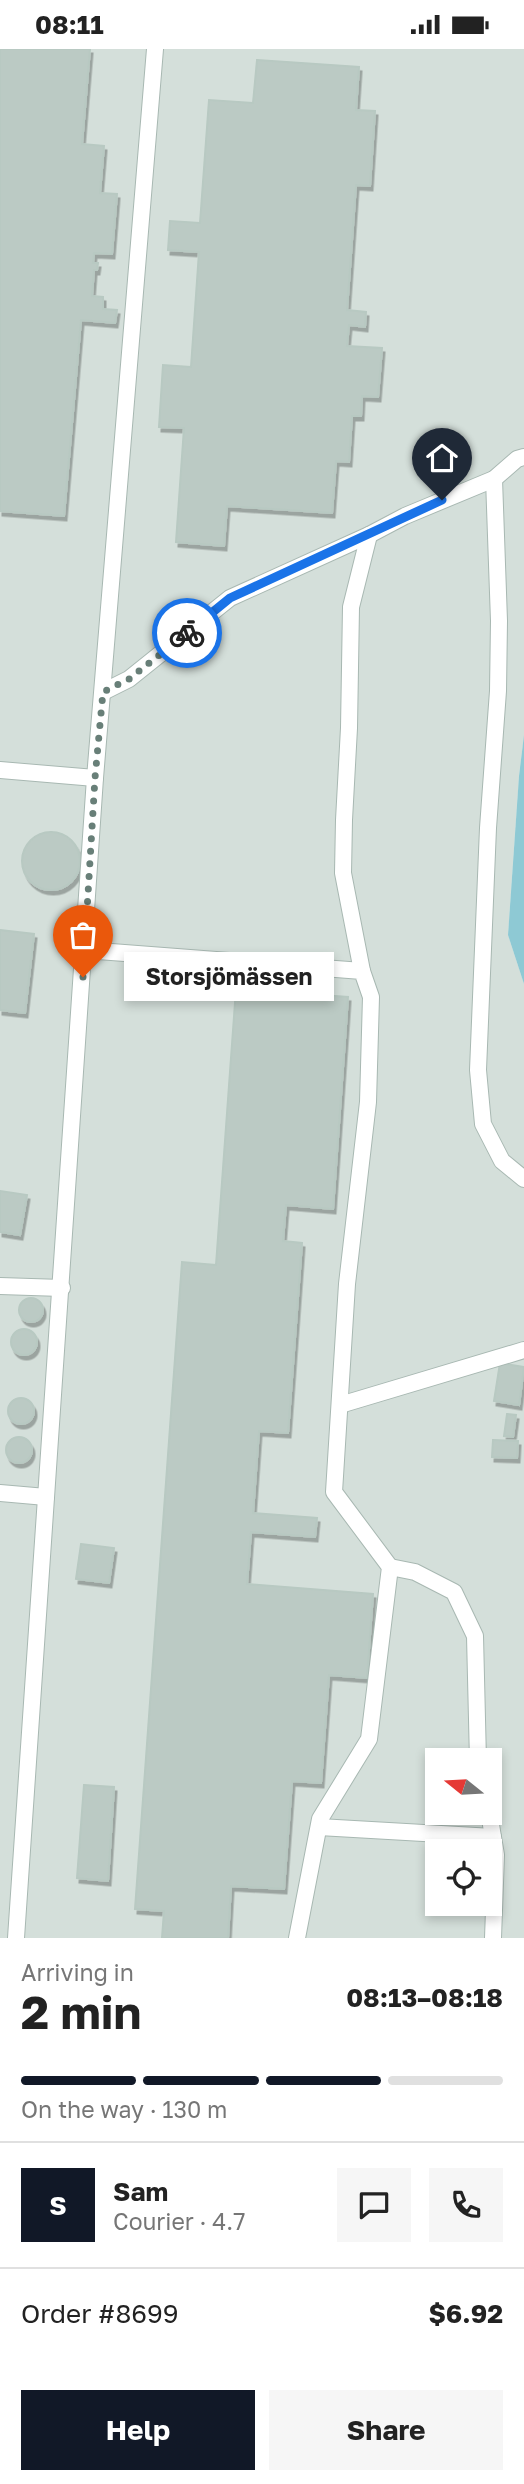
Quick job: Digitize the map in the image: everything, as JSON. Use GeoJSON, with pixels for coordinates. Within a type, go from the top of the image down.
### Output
{"type":"FeatureCollection","features":[{"type":"Feature","properties":{"kind":"street"},"geometry":{"type":"LineString","coordinates":[[16,1938],[95,778],[155,49]]}},
{"type":"Feature","properties":{"kind":"street"},"geometry":{"type":"LineString","coordinates":[[103,692],[129,679],[230,598],[405,516],[494,479],[517,459],[524,457]]}},
{"type":"Feature","properties":{"kind":"street"},"geometry":{"type":"LineString","coordinates":[[494,479],[499,621],[498,691],[488,828],[478,1070],[483,1124],[502,1161],[524,1179]]}},
{"type":"Feature","properties":{"kind":"street"},"geometry":{"type":"LineString","coordinates":[[369,535],[351,607],[343,873],[362,971],[371,997],[368,1102],[347,1284],[334,1492],[390,1567],[415,1572],[454,1592],[475,1636],[478,1748]]}},
{"type":"Feature","properties":{"kind":"street"},"geometry":{"type":"LineString","coordinates":[[0,770],[95,778]]}},
{"type":"Feature","properties":{"kind":"street"},"geometry":{"type":"LineString","coordinates":[[85,950],[362,971]]}},
{"type":"Feature","properties":{"kind":"street"},"geometry":{"type":"LineString","coordinates":[[0,1286],[62,1288]]}},
{"type":"Feature","properties":{"kind":"street"},"geometry":{"type":"LineString","coordinates":[[340,1405],[524,1350]]}},
{"type":"Feature","properties":{"kind":"street"},"geometry":{"type":"LineString","coordinates":[[0,1493],[46,1497]]}},
{"type":"Feature","properties":{"kind":"street"},"geometry":{"type":"LineString","coordinates":[[297,1938],[320,1819],[369,1739],[390,1567]]}},
{"type":"Feature","properties":{"kind":"street"},"geometry":{"type":"LineString","coordinates":[[491,1825],[496,1855],[493,1938]]}},
{"type":"Feature","properties":{"kind":"street"},"geometry":{"type":"LineString","coordinates":[[319,1827],[493,1837]]}},
{"type":"Feature","properties":{"kind":"shaded area"},"geometry":{"type":"Polygon","coordinates":[[[0,49],[524,49],[524,735],[508,935],[524,984],[524,1938],[0,1938],[0,49]]]}},
{"type":"Feature","properties":{"kind":"water"},"geometry":{"type":"Polygon","coordinates":[[[524,735],[524,984],[508,935],[524,735]]]}},
{"type":"Feature","properties":{"kind":"building"},"geometry":{"type":"Polygon","coordinates":[[[0,49],[90,49],[82,144],[104,146],[100,193],[117,194],[112,254],[94,253],[93,263],[98,263],[97,270],[94,270],[92,296],[103,297],[103,309],[117,310],[115,323],[81,320],[64,516],[0,511],[0,49]]]}},
{"type":"Feature","properties":{"kind":"building"},"geometry":{"type":"Polygon","coordinates":[[[257,60],[359,67],[356,110],[375,111],[370,186],[356,185],[347,310],[366,312],[365,327],[349,325],[347,346],[382,348],[378,397],[362,396],[361,416],[352,416],[349,462],[336,461],[332,513],[227,506],[224,546],[176,542],[184,428],[159,427],[163,365],[191,367],[199,252],[168,250],[170,221],[200,223],[209,100],[253,103],[257,60]]]}},
{"type":"Feature","properties":{"kind":"building"},"geometry":{"type":"Polygon","coordinates":[[[51,832],[62,834],[75,845],[80,861],[78,872],[67,885],[51,890],[40,888],[27,877],[22,861],[24,850],[35,837],[51,832]]]}},
{"type":"Feature","properties":{"kind":"building"},"geometry":{"type":"Polygon","coordinates":[[[0,930],[34,934],[25,1013],[0,1010],[0,930]]]}},
{"type":"Feature","properties":{"kind":"building"},"geometry":{"type":"Polygon","coordinates":[[[236,989],[348,997],[333,1209],[286,1205],[283,1241],[302,1243],[288,1433],[259,1431],[253,1513],[317,1518],[315,1537],[251,1532],[247,1584],[373,1594],[367,1678],[329,1675],[321,1783],[292,1781],[284,1889],[231,1886],[228,1938],[162,1938],[164,1911],[135,1909],[182,1262],[216,1265],[236,989]]]}},
{"type":"Feature","properties":{"kind":"building"},"geometry":{"type":"Polygon","coordinates":[[[0,1191],[27,1195],[20,1235],[0,1232],[0,1191]]]}},
{"type":"Feature","properties":{"kind":"building"},"geometry":{"type":"Polygon","coordinates":[[[31,1298],[39,1302],[43,1310],[39,1318],[31,1322],[23,1318],[19,1310],[23,1302],[31,1298]]]}},
{"type":"Feature","properties":{"kind":"building"},"geometry":{"type":"Polygon","coordinates":[[[24,1329],[33,1333],[37,1342],[33,1351],[24,1355],[15,1351],[11,1342],[15,1333],[24,1329]]]}},
{"type":"Feature","properties":{"kind":"building"},"geometry":{"type":"Polygon","coordinates":[[[500,1363],[524,1367],[519,1405],[494,1401],[500,1363]]]}},
{"type":"Feature","properties":{"kind":"building"},"geometry":{"type":"Polygon","coordinates":[[[21,1398],[30,1402],[34,1411],[30,1420],[21,1424],[12,1420],[8,1411],[12,1402],[21,1398]]]}},
{"type":"Feature","properties":{"kind":"building"},"geometry":{"type":"Polygon","coordinates":[[[507,1414],[516,1415],[513,1437],[504,1436],[507,1414]]]}},
{"type":"Feature","properties":{"kind":"building"},"geometry":{"type":"Polygon","coordinates":[[[19,1437],[28,1441],[32,1450],[28,1459],[19,1463],[10,1459],[6,1450],[10,1441],[19,1437]]]}},
{"type":"Feature","properties":{"kind":"building"},"geometry":{"type":"Polygon","coordinates":[[[493,1440],[518,1441],[517,1458],[492,1457],[493,1440]]]}},
{"type":"Feature","properties":{"kind":"building"},"geometry":{"type":"Polygon","coordinates":[[[81,1544],[114,1548],[109,1583],[76,1579],[81,1544]]]}},
{"type":"Feature","properties":{"kind":"building"},"geometry":{"type":"Polygon","coordinates":[[[84,1785],[114,1787],[108,1881],[77,1878],[84,1785]]]}},
{"type":"Feature","properties":{"kind":"way so far"},"geometry":{"type":"LineString","coordinates":[[83,977],[103,692],[129,679],[187,633]]}},
{"type":"Feature","properties":{"kind":"place","name":"Storsjömässen"},"geometry":{"type":"Point","coordinates":[83,977]}},
{"type":"Feature","properties":{"kind":"route"},"geometry":{"type":"LineString","coordinates":[[187,633],[230,598],[442,500]]}}]}
